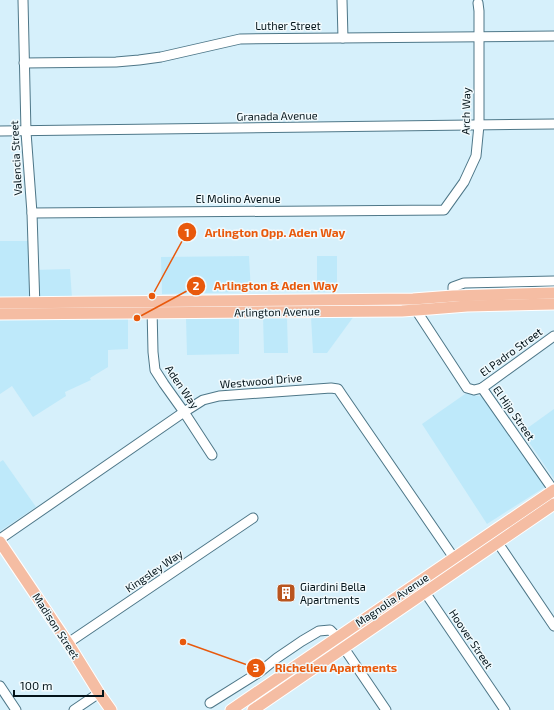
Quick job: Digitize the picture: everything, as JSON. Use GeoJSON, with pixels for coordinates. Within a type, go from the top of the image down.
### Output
{"type":"FeatureCollection","features":[{"type":"Feature","properties":{"kind":"main road","name":"Arlington Avenue"},"geometry":{"type":"LineString","coordinates":[[414,305],[452,296],[554,293]]}},
{"type":"Feature","properties":{"kind":"main road","name":"Arlington Avenue"},"geometry":{"type":"LineString","coordinates":[[0,303],[35,302],[152,308]]}},
{"type":"Feature","properties":{"kind":"main road","name":"Arlington Avenue"},"geometry":{"type":"LineString","coordinates":[[0,314],[35,314],[152,308],[554,304]]}},
{"type":"Feature","properties":{"kind":"main road","name":"Magnolia Avenue"},"geometry":{"type":"LineString","coordinates":[[231,710],[554,491]]}},
{"type":"Feature","properties":{"kind":"main road","name":"Magnolia Avenue"},"geometry":{"type":"LineString","coordinates":[[253,710],[554,504]]}},
{"type":"Feature","properties":{"kind":"main road","name":"Madison Street"},"geometry":{"type":"LineString","coordinates":[[0,542],[111,710]]}},
{"type":"Feature","properties":{"kind":"street","name":"Valencia Street"},"geometry":{"type":"LineString","coordinates":[[23,0],[26,132],[32,213],[35,314]]}},
{"type":"Feature","properties":{"kind":"street"},"geometry":{"type":"LineString","coordinates":[[342,0],[343,38]]}},
{"type":"Feature","properties":{"kind":"street","name":"Arch Way"},"geometry":{"type":"LineString","coordinates":[[444,210],[464,182],[476,156],[479,126],[478,3]]}},
{"type":"Feature","properties":{"kind":"street","name":"Luther Street"},"geometry":{"type":"LineString","coordinates":[[24,64],[116,62],[138,60],[240,39],[554,36]]}},
{"type":"Feature","properties":{"kind":"street","name":"Granada Avenue"},"geometry":{"type":"LineString","coordinates":[[0,131],[26,132],[554,124]]}},
{"type":"Feature","properties":{"kind":"street","name":"El Molino Avenue"},"geometry":{"type":"LineString","coordinates":[[32,213],[444,210]]}},
{"type":"Feature","properties":{"kind":"street"},"geometry":{"type":"LineString","coordinates":[[452,296],[453,287],[464,283],[554,281]]}},
{"type":"Feature","properties":{"kind":"street","name":"El Hijo Street"},"geometry":{"type":"LineString","coordinates":[[414,305],[467,388],[474,390],[482,388],[554,491]]}},
{"type":"Feature","properties":{"kind":"street","name":"Aden Way"},"geometry":{"type":"LineString","coordinates":[[152,308],[153,352],[156,370],[212,455]]}},
{"type":"Feature","properties":{"kind":"street","name":"El Padro Street"},"geometry":{"type":"LineString","coordinates":[[482,388],[554,336]]}},
{"type":"Feature","properties":{"kind":"street","name":"Westwood Drive"},"geometry":{"type":"LineString","coordinates":[[0,539],[203,400],[219,396],[338,388],[454,558]]}},
{"type":"Feature","properties":{"kind":"street","name":"Kingsley Way"},"geometry":{"type":"LineString","coordinates":[[68,643],[253,518]]}},
{"type":"Feature","properties":{"kind":"street"},"geometry":{"type":"LineString","coordinates":[[498,543],[554,626]]}},
{"type":"Feature","properties":{"kind":"street","name":"Hoover Street"},"geometry":{"type":"LineString","coordinates":[[418,582],[505,710]]}},
{"type":"Feature","properties":{"kind":"street"},"geometry":{"type":"LineString","coordinates":[[210,703],[319,631],[330,630],[337,637]]}},
{"type":"Feature","properties":{"kind":"street"},"geometry":{"type":"LineString","coordinates":[[344,648],[386,710]]}},
{"type":"Feature","properties":{"kind":"street"},"geometry":{"type":"LineString","coordinates":[[257,673],[261,677],[258,692]]}},
{"type":"Feature","properties":{"kind":"street"},"geometry":{"type":"LineString","coordinates":[[0,686],[16,710]]}},
{"type":"Feature","properties":{"kind":"street"},"geometry":{"type":"LineString","coordinates":[[74,710],[99,693]]}},
{"type":"Feature","properties":{"kind":"shaded area"},"geometry":{"type":"Polygon","coordinates":[[[0,241],[31,241],[33,270],[70,269],[72,298],[0,298],[0,241]]]}},
{"type":"Feature","properties":{"kind":"shaded area"},"geometry":{"type":"Polygon","coordinates":[[[249,256],[251,292],[162,294],[161,257],[249,256]]]}},
{"type":"Feature","properties":{"kind":"shaded area"},"geometry":{"type":"Polygon","coordinates":[[[317,256],[337,256],[337,291],[317,292],[317,256]]]}},
{"type":"Feature","properties":{"kind":"shaded area"},"geometry":{"type":"Polygon","coordinates":[[[263,316],[287,317],[288,353],[264,353],[263,316]]]}},
{"type":"Feature","properties":{"kind":"shaded area"},"geometry":{"type":"Polygon","coordinates":[[[354,316],[327,353],[313,353],[311,317],[354,316]]]}},
{"type":"Feature","properties":{"kind":"shaded area"},"geometry":{"type":"Polygon","coordinates":[[[239,317],[239,354],[187,355],[186,318],[239,317]]]}},
{"type":"Feature","properties":{"kind":"shaded area"},"geometry":{"type":"Polygon","coordinates":[[[128,318],[128,349],[108,350],[108,367],[90,378],[91,380],[65,392],[66,396],[33,417],[12,386],[0,394],[0,319],[128,318]]]}},
{"type":"Feature","properties":{"kind":"shaded area"},"geometry":{"type":"Polygon","coordinates":[[[465,394],[483,397],[545,487],[487,524],[422,424],[465,394]]]}},
{"type":"Feature","properties":{"kind":"shaded area"},"geometry":{"type":"Polygon","coordinates":[[[554,409],[554,479],[522,432],[554,409]]]}},
{"type":"Feature","properties":{"kind":"shaded area"},"geometry":{"type":"Polygon","coordinates":[[[3,460],[36,507],[0,531],[0,462],[3,460]]]}},
{"type":"Feature","properties":{"kind":"place","name":"Arlington Opp. Aden Way"},"geometry":{"type":"Point","coordinates":[152,296]}},
{"type":"Feature","properties":{"kind":"place","name":"Arlington & Aden Way"},"geometry":{"type":"Point","coordinates":[137,318]}},
{"type":"Feature","properties":{"kind":"place","name":"Giardini Bella Apartments"},"geometry":{"type":"Point","coordinates":[286,593]}},
{"type":"Feature","properties":{"kind":"place","name":"Richelieu Apartments"},"geometry":{"type":"Point","coordinates":[183,642]}}]}
